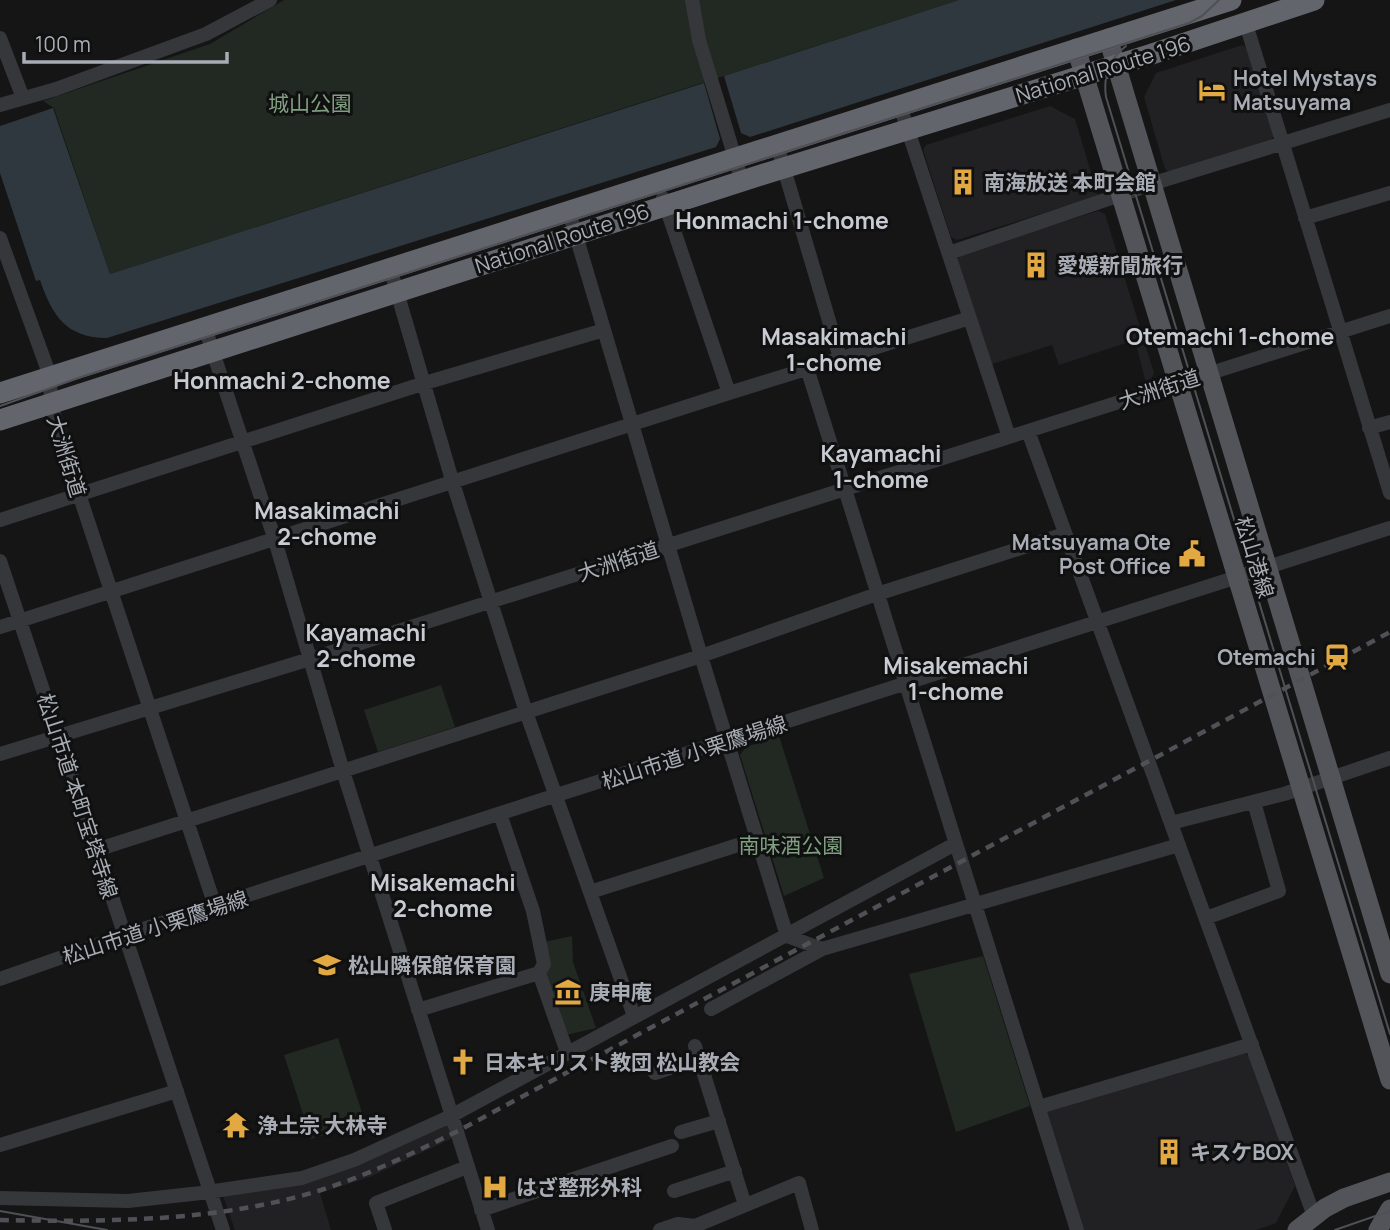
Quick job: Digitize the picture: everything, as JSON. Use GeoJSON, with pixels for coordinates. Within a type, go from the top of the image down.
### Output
{"type":"FeatureCollection","features":[{"type":"Feature","properties":{"kind":"highway","name":"National Route 196"},"geometry":{"type":"LineString","coordinates":[[0,393],[900,106],[1203,5],[1231,0]]}},
{"type":"Feature","properties":{"kind":"highway"},"geometry":{"type":"LineString","coordinates":[[1236,0],[1247,24]]}},
{"type":"Feature","properties":{"kind":"highway"},"geometry":{"type":"LineString","coordinates":[[1247,24],[1257,9],[1258,0]]}},
{"type":"Feature","properties":{"kind":"highway","name":"National Route 196"},"geometry":{"type":"LineString","coordinates":[[0,420],[784,167],[1247,24],[1314,0]]}},
{"type":"Feature","properties":{"kind":"main road","name":"松山港線"},"geometry":{"type":"LineString","coordinates":[[1108,38],[1390,974]]}},
{"type":"Feature","properties":{"kind":"main road","name":"松山港線"},"geometry":{"type":"LineString","coordinates":[[1076,48],[1390,1080]]}},
{"type":"Feature","properties":{"kind":"main road"},"geometry":{"type":"LineString","coordinates":[[1297,1230],[1318,1223],[1344,1198],[1390,1182]]}},
{"type":"Feature","properties":{"kind":"main road"},"geometry":{"type":"LineString","coordinates":[[1378,1230],[1390,1209]]}},
{"type":"Feature","properties":{"kind":"street"},"geometry":{"type":"LineString","coordinates":[[0,105],[57,89],[206,34],[270,0]]}},
{"type":"Feature","properties":{"kind":"street"},"geometry":{"type":"LineString","coordinates":[[692,0],[699,40],[742,181]]}},
{"type":"Feature","properties":{"kind":"street"},"geometry":{"type":"LineString","coordinates":[[1247,24],[1390,493]]}},
{"type":"Feature","properties":{"kind":"street"},"geometry":{"type":"LineString","coordinates":[[0,38],[23,98]]}},
{"type":"Feature","properties":{"kind":"street"},"geometry":{"type":"LineString","coordinates":[[900,106],[1009,437]]}},
{"type":"Feature","properties":{"kind":"street"},"geometry":{"type":"LineString","coordinates":[[949,253],[1151,185],[1390,110]]}},
{"type":"Feature","properties":{"kind":"street"},"geometry":{"type":"LineString","coordinates":[[777,145],[840,358]]}},
{"type":"Feature","properties":{"kind":"street"},"geometry":{"type":"LineString","coordinates":[[658,183],[729,393]]}},
{"type":"Feature","properties":{"kind":"street"},"geometry":{"type":"LineString","coordinates":[[1305,218],[1390,193]]}},
{"type":"Feature","properties":{"kind":"street"},"geometry":{"type":"LineString","coordinates":[[569,212],[787,936]]}},
{"type":"Feature","properties":{"kind":"street","name":"大洲街道"},"geometry":{"type":"LineString","coordinates":[[0,238],[50,376],[51,405],[150,708],[1390,316]]}},
{"type":"Feature","properties":{"kind":"street"},"geometry":{"type":"LineString","coordinates":[[390,268],[526,712],[634,1016]]}},
{"type":"Feature","properties":{"kind":"street"},"geometry":{"type":"LineString","coordinates":[[0,626],[970,318]]}},
{"type":"Feature","properties":{"kind":"street"},"geometry":{"type":"LineString","coordinates":[[205,328],[274,537],[343,771],[488,1230]]}},
{"type":"Feature","properties":{"kind":"street"},"geometry":{"type":"LineString","coordinates":[[0,520],[425,383],[604,330]]}},
{"type":"Feature","properties":{"kind":"street"},"geometry":{"type":"LineString","coordinates":[[807,368],[1077,1230]]}},
{"type":"Feature","properties":{"kind":"street"},"geometry":{"type":"LineString","coordinates":[[1369,428],[1390,422]]}},
{"type":"Feature","properties":{"kind":"street"},"geometry":{"type":"LineString","coordinates":[[1027,431],[1318,1223]]}},
{"type":"Feature","properties":{"kind":"street","name":"松山市道 小栗鷹場線"},"geometry":{"type":"LineString","coordinates":[[0,979],[125,935],[1390,528]]}},
{"type":"Feature","properties":{"kind":"street"},"geometry":{"type":"LineString","coordinates":[[96,850],[701,656],[877,594],[1065,534]]}},
{"type":"Feature","properties":{"kind":"street","name":"松山市道 本町宝塔寺線"},"geometry":{"type":"LineString","coordinates":[[0,561],[223,1230]]}},
{"type":"Feature","properties":{"kind":"street"},"geometry":{"type":"LineString","coordinates":[[0,754],[150,708],[215,906]]}},
{"type":"Feature","properties":{"kind":"street"},"geometry":{"type":"LineString","coordinates":[[1171,823],[1254,802],[1390,758]]}},
{"type":"Feature","properties":{"kind":"street"},"geometry":{"type":"LineString","coordinates":[[1206,918],[1279,891],[1254,802]]}},
{"type":"Feature","properties":{"kind":"street"},"geometry":{"type":"LineString","coordinates":[[418,1010],[539,973],[544,964],[533,911],[500,814]]}},
{"type":"Feature","properties":{"kind":"street"},"geometry":{"type":"LineString","coordinates":[[590,892],[757,839]]}},
{"type":"Feature","properties":{"kind":"street"},"geometry":{"type":"LineString","coordinates":[[0,1198],[128,1201],[302,1178],[354,1160],[451,1116],[956,844]]}},
{"type":"Feature","properties":{"kind":"street"},"geometry":{"type":"LineString","coordinates":[[711,1009],[822,949],[1179,845]]}},
{"type":"Feature","properties":{"kind":"street"},"geometry":{"type":"LineString","coordinates":[[787,936],[822,949]]}},
{"type":"Feature","properties":{"kind":"street"},"geometry":{"type":"LineString","coordinates":[[539,973],[567,1052]]}},
{"type":"Feature","properties":{"kind":"street"},"geometry":{"type":"LineString","coordinates":[[1039,1107],[1252,1044]]}},
{"type":"Feature","properties":{"kind":"street"},"geometry":{"type":"LineString","coordinates":[[655,1073],[697,1052],[746,1205]]}},
{"type":"Feature","properties":{"kind":"street"},"geometry":{"type":"LineString","coordinates":[[0,1145],[177,1091]]}},
{"type":"Feature","properties":{"kind":"street"},"geometry":{"type":"LineString","coordinates":[[681,1132],[719,1121]]}},
{"type":"Feature","properties":{"kind":"street"},"geometry":{"type":"LineString","coordinates":[[481,1210],[672,1146]]}},
{"type":"Feature","properties":{"kind":"street"},"geometry":{"type":"LineString","coordinates":[[385,1230],[376,1203],[467,1167]]}},
{"type":"Feature","properties":{"kind":"street"},"geometry":{"type":"LineString","coordinates":[[674,1191],[735,1171]]}},
{"type":"Feature","properties":{"kind":"street"},"geometry":{"type":"LineString","coordinates":[[660,1230],[678,1224],[695,1226],[799,1183],[812,1230]]}},
{"type":"Feature","properties":{"kind":"shaded area"},"geometry":{"type":"Polygon","coordinates":[[[959,0],[1176,0],[750,137],[741,133],[724,76],[959,0]]]}},
{"type":"Feature","properties":{"kind":"shaded area"},"geometry":{"type":"Polygon","coordinates":[[[1242,45],[1247,48],[1274,135],[1271,140],[1169,172],[1165,169],[1144,97],[1156,73],[1242,45]]]}},
{"type":"Feature","properties":{"kind":"shaded area"},"geometry":{"type":"Polygon","coordinates":[[[704,83],[720,139],[716,147],[107,338],[81,334],[71,329],[56,314],[40,280],[36,281],[0,173],[0,126],[53,108],[110,274],[704,83]]]}},
{"type":"Feature","properties":{"kind":"shaded area"},"geometry":{"type":"Polygon","coordinates":[[[1050,106],[1075,119],[1098,196],[957,240],[951,237],[923,150],[926,145],[1050,106]]]}},
{"type":"Feature","properties":{"kind":"shaded area"},"geometry":{"type":"Polygon","coordinates":[[[1098,211],[1105,214],[1154,373],[1150,382],[1146,383],[1135,340],[1059,365],[1052,345],[992,364],[958,260],[960,254],[1098,211]]]}},
{"type":"Feature","properties":{"kind":"shaded area","name":"キスケBOX"},"geometry":{"type":"Polygon","coordinates":[[[1243,1052],[1249,1056],[1295,1186],[1276,1223],[1256,1230],[1084,1230],[1047,1111],[1243,1052]]]}},
{"type":"Feature","properties":{"kind":"shaded area"},"geometry":{"type":"Polygon","coordinates":[[[451,1117],[457,1136],[370,1177],[320,1193],[331,1230],[235,1230],[223,1196],[301,1177],[451,1117]]]}},
{"type":"Feature","properties":{"kind":"green space","name":"城山公園"},"geometry":{"type":"Polygon","coordinates":[[[284,0],[959,0],[110,274],[54,108],[43,101],[210,44],[284,0]]]}},
{"type":"Feature","properties":{"kind":"green space"},"geometry":{"type":"Polygon","coordinates":[[[441,685],[455,727],[378,752],[364,710],[441,685]]]}},
{"type":"Feature","properties":{"kind":"green space","name":"南味酒公園"},"geometry":{"type":"Polygon","coordinates":[[[779,736],[824,878],[784,896],[740,755],[746,747],[779,736]]]}},
{"type":"Feature","properties":{"kind":"green space"},"geometry":{"type":"Polygon","coordinates":[[[572,936],[573,962],[596,1028],[566,1035],[546,975],[544,942],[572,936]]]}},
{"type":"Feature","properties":{"kind":"green space"},"geometry":{"type":"Polygon","coordinates":[[[983,956],[1030,1106],[956,1132],[909,974],[983,956]]]}},
{"type":"Feature","properties":{"kind":"green space"},"geometry":{"type":"Polygon","coordinates":[[[338,1038],[365,1122],[311,1139],[284,1055],[338,1038]]]}},
{"type":"Feature","properties":{"kind":"tram line"},"geometry":{"type":"LineString","coordinates":[[0,406],[81,377],[1189,23],[1202,16],[1219,0]]}},
{"type":"Feature","properties":{"kind":"tram line"},"geometry":{"type":"LineString","coordinates":[[1126,46],[1115,56],[1108,68],[1106,97],[1390,1034]]}},
{"type":"Feature","properties":{"kind":"tram line"},"geometry":{"type":"LineString","coordinates":[[0,1211],[107,1230]]}},
{"type":"Feature","properties":{"kind":"tram line"},"geometry":{"type":"LineString","coordinates":[[1335,1230],[1390,1211]]}},
{"type":"Feature","properties":{"kind":"railway"},"geometry":{"type":"LineString","coordinates":[[0,1220],[120,1220],[240,1209],[318,1191],[371,1172],[456,1132],[1390,632]]}},
{"type":"Feature","properties":{"kind":"place","name":"Hotel Mystays Matsuyama"},"geometry":{"type":"Point","coordinates":[1212,90]}},
{"type":"Feature","properties":{"kind":"place","name":"南海放送 本町会館"},"geometry":{"type":"Point","coordinates":[963,182]}},
{"type":"Feature","properties":{"kind":"place","name":"愛媛新聞旅行"},"geometry":{"type":"Point","coordinates":[1036,265]}},
{"type":"Feature","properties":{"kind":"place","name":"Matsuyama Ote Post Office"},"geometry":{"type":"Point","coordinates":[1192,554]}},
{"type":"Feature","properties":{"kind":"place","name":"Otemachi"},"geometry":{"type":"Point","coordinates":[1337,657]}},
{"type":"Feature","properties":{"kind":"place","name":"松山隣保館保育園"},"geometry":{"type":"Point","coordinates":[327,965]}},
{"type":"Feature","properties":{"kind":"place","name":"庚申庵"},"geometry":{"type":"Point","coordinates":[568,992]}},
{"type":"Feature","properties":{"kind":"place","name":"日本キリスト教団 松山教会"},"geometry":{"type":"Point","coordinates":[463,1062]}},
{"type":"Feature","properties":{"kind":"place","name":"浄土宗 大林寺"},"geometry":{"type":"Point","coordinates":[236,1125]}},
{"type":"Feature","properties":{"kind":"place","name":"キスケBOX"},"geometry":{"type":"Point","coordinates":[1169,1152]}},
{"type":"Feature","properties":{"kind":"place","name":"はざ整形外科"},"geometry":{"type":"Point","coordinates":[495,1187]}},
{"type":"Feature","properties":{"kind":"district","name":"Honmachi 1-chome"},"geometry":{"type":"Point","coordinates":[782,220]}},
{"type":"Feature","properties":{"kind":"district","name":"Otemachi 1-chome"},"geometry":{"type":"Point","coordinates":[1230,336]}},
{"type":"Feature","properties":{"kind":"district","name":"Masakimachi 1-chome"},"geometry":{"type":"Point","coordinates":[834,349]}},
{"type":"Feature","properties":{"kind":"district","name":"Honmachi 2-chome"},"geometry":{"type":"Point","coordinates":[282,380]}},
{"type":"Feature","properties":{"kind":"district","name":"Kayamachi 1-chome"},"geometry":{"type":"Point","coordinates":[881,466]}},
{"type":"Feature","properties":{"kind":"district","name":"Masakimachi 2-chome"},"geometry":{"type":"Point","coordinates":[327,523]}},
{"type":"Feature","properties":{"kind":"district","name":"Kayamachi 2-chome"},"geometry":{"type":"Point","coordinates":[366,645]}},
{"type":"Feature","properties":{"kind":"district","name":"Misakemachi 1-chome"},"geometry":{"type":"Point","coordinates":[956,678]}},
{"type":"Feature","properties":{"kind":"district","name":"Misakemachi 2-chome"},"geometry":{"type":"Point","coordinates":[443,895]}}]}
